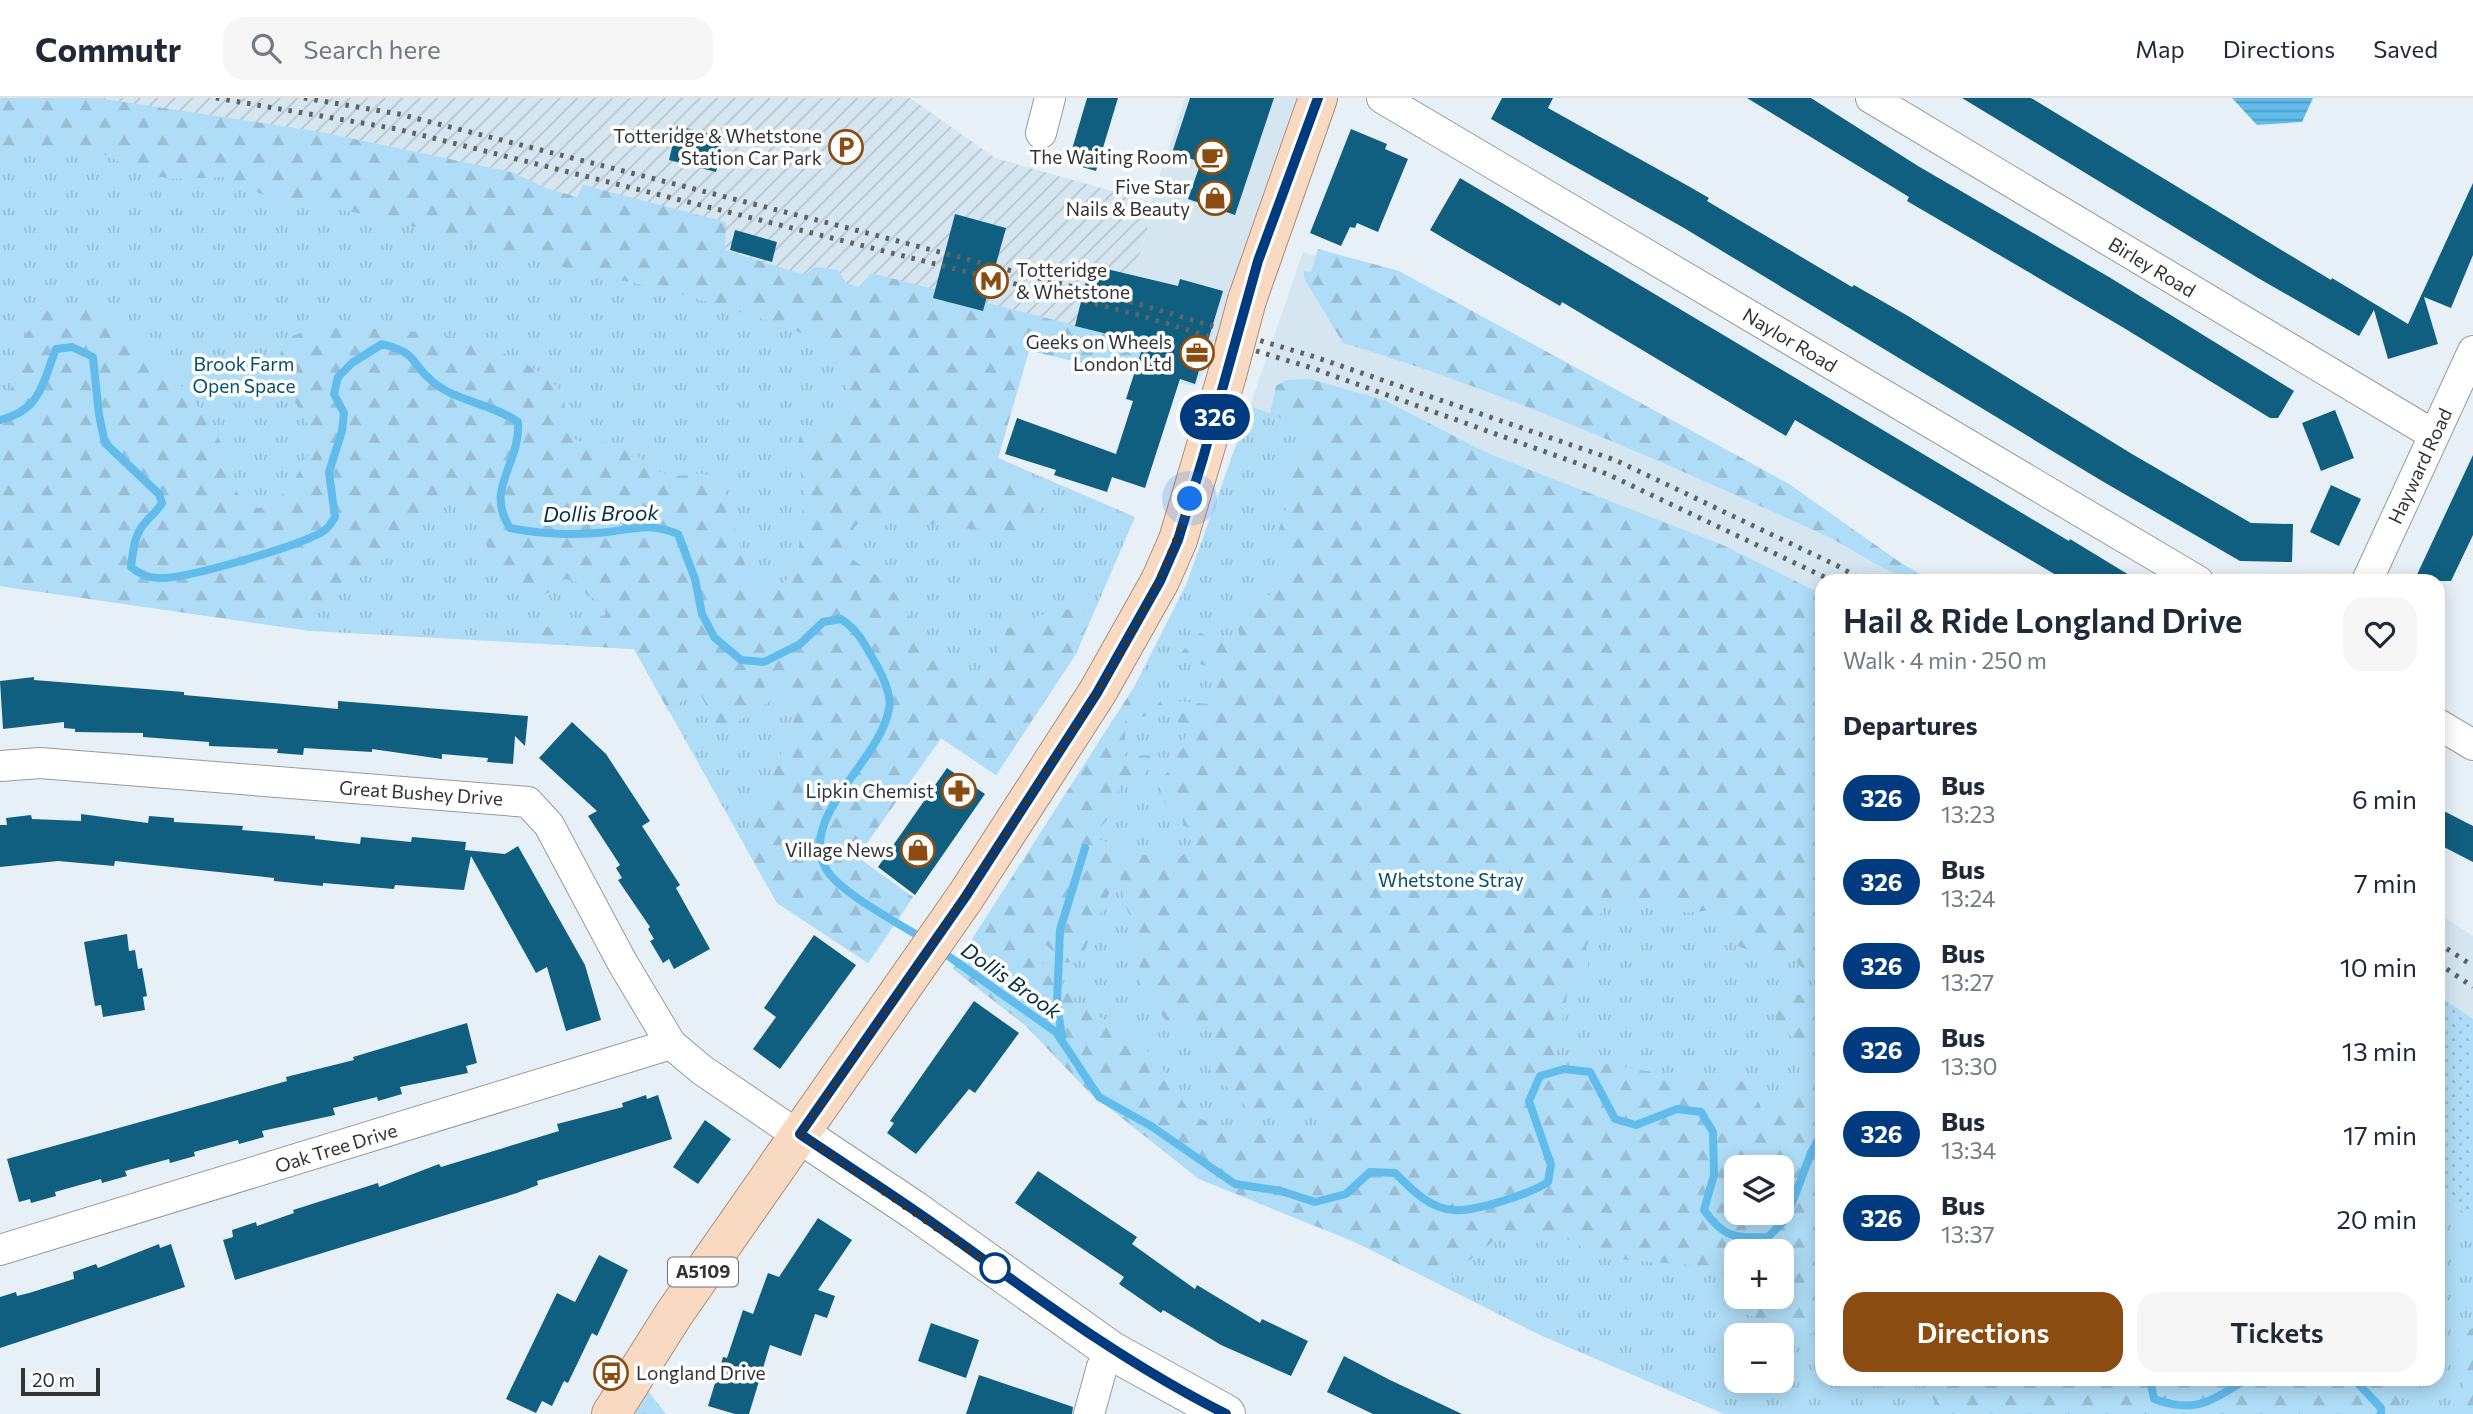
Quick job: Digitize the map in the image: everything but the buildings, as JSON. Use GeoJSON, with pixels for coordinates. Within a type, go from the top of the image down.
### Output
{"type":"FeatureCollection","features":[{"type":"Feature","properties":{"kind":"main road","name":"A5109"},"geometry":{"type":"LineString","coordinates":[[611,1414],[674,1314],[966,896],[1097,693],[1160,581],[1178,540],[1247,300],[1318,98]]}},
{"type":"Feature","properties":{"kind":"street"},"geometry":{"type":"LineString","coordinates":[[1041,132],[1050,98]]}},
{"type":"Feature","properties":{"kind":"street","name":"Naylor Road"},"geometry":{"type":"LineString","coordinates":[[1382,98],[2186,574]]}},
{"type":"Feature","properties":{"kind":"street","name":"Birley Road"},"geometry":{"type":"LineString","coordinates":[[1871,98],[2434,435]]}},
{"type":"Feature","properties":{"kind":"street","name":"Hayward Road"},"geometry":{"type":"LineString","coordinates":[[2370,574],[2473,351]]}},
{"type":"Feature","properties":{"kind":"street"},"geometry":{"type":"LineString","coordinates":[[2445,728],[2473,745]]}},
{"type":"Feature","properties":{"kind":"street","name":"Great Bushey Drive"},"geometry":{"type":"LineString","coordinates":[[0,766],[40,764],[528,802],[549,825],[622,962],[671,1044],[702,1070],[800,1135]]}},
{"type":"Feature","properties":{"kind":"street","name":"Oak Tree Drive"},"geometry":{"type":"LineString","coordinates":[[0,1250],[671,1044]]}},
{"type":"Feature","properties":{"kind":"street"},"geometry":{"type":"LineString","coordinates":[[800,1135],[914,1210],[1112,1351],[1226,1414]]}},
{"type":"Feature","properties":{"kind":"street"},"geometry":{"type":"LineString","coordinates":[[1090,1414],[1102,1367],[1112,1351]]}},
{"type":"Feature","properties":{"kind":"shaded area"},"geometry":{"type":"Polygon","coordinates":[[[37,98],[910,98],[995,158],[1155,203],[1105,369],[37,98]]]}},
{"type":"Feature","properties":{"kind":"shaded area"},"geometry":{"type":"Polygon","coordinates":[[[1185,98],[1318,98],[1247,300],[1195,386],[1105,369],[1155,204],[1151,202],[1185,98]]]}},
{"type":"Feature","properties":{"kind":"shaded area"},"geometry":{"type":"Polygon","coordinates":[[[1303,252],[1404,282],[1903,574],[1815,574],[1815,611],[1250,406],[1303,252]]]}},
{"type":"Feature","properties":{"kind":"shaded area"},"geometry":{"type":"Polygon","coordinates":[[[2445,918],[2473,936],[2473,1019],[2445,1000],[2445,918]]]}},
{"type":"Feature","properties":{"kind":"green space","name":"Brook Farm Open Space"},"geometry":{"type":"Polygon","coordinates":[[[0,98],[718,264],[1029,350],[998,458],[1135,517],[1076,654],[996,775],[941,738],[857,857],[913,897],[868,963],[777,903],[634,649],[312,631],[0,586],[0,98]]]}},
{"type":"Feature","properties":{"kind":"green space","name":"Brook Farm Open Space"},"geometry":{"type":"Polygon","coordinates":[[[0,98],[98,98],[321,132],[511,172],[546,188],[577,197],[583,185],[726,222],[725,250],[805,275],[815,267],[838,270],[847,284],[859,287],[871,273],[1171,350],[1162,380],[1029,351],[998,458],[1018,467],[1021,486],[1039,505],[1039,516],[1033,530],[971,529],[867,517],[852,529],[846,547],[850,558],[888,583],[940,663],[957,681],[977,683],[994,663],[1007,629],[1052,612],[1080,608],[1090,618],[1075,655],[996,775],[941,738],[857,857],[913,897],[868,963],[777,903],[746,848],[750,810],[765,796],[794,720],[791,702],[779,695],[721,733],[697,688],[669,712],[634,649],[547,644],[540,638],[543,627],[569,625],[605,615],[606,604],[588,596],[577,582],[565,579],[543,596],[529,599],[517,594],[498,571],[474,511],[456,495],[407,527],[314,610],[312,631],[0,586],[0,398],[12,388],[21,342],[47,311],[84,309],[101,316],[140,344],[179,384],[210,423],[223,448],[230,478],[239,495],[255,507],[263,508],[287,490],[308,455],[311,441],[304,417],[279,374],[278,359],[288,338],[317,327],[378,329],[436,335],[495,350],[546,377],[565,396],[564,430],[571,436],[583,442],[622,446],[666,474],[708,475],[723,485],[748,576],[763,592],[776,591],[797,568],[804,494],[797,449],[800,435],[807,425],[835,427],[845,406],[847,379],[843,369],[808,336],[785,326],[672,291],[578,271],[374,216],[300,202],[276,201],[226,177],[173,179],[144,174],[106,155],[22,144],[0,149],[0,98]]]}},
{"type":"Feature","properties":{"kind":"green space"},"geometry":{"type":"Polygon","coordinates":[[[1318,249],[1399,271],[1789,484],[1920,574],[1898,574],[1875,564],[1822,534],[1586,430],[1404,362],[1343,343],[1304,278],[1304,271],[1311,272],[1318,249]]]}},
{"type":"Feature","properties":{"kind":"green space","name":"Whetstone Stray"},"geometry":{"type":"Polygon","coordinates":[[[1310,379],[1384,400],[1487,453],[1725,546],[1815,591],[1815,980],[1792,958],[1758,954],[1735,945],[1744,925],[1712,910],[1686,913],[1671,904],[1606,901],[1586,948],[1589,974],[1568,991],[1556,1055],[1674,1076],[1751,1082],[1764,1116],[1777,1110],[1784,1095],[1814,1066],[1772,1013],[1775,992],[1808,996],[1815,988],[1815,1335],[1794,1329],[1794,1323],[1774,1323],[1737,1312],[1737,1309],[1794,1309],[1794,1239],[1724,1239],[1724,1275],[1703,1266],[1604,1258],[1563,1237],[1497,1238],[1440,1284],[1355,1242],[1199,1179],[1088,1091],[1025,1025],[953,969],[1131,692],[1158,696],[1165,711],[1125,721],[1125,756],[1152,755],[1145,775],[1121,784],[1108,819],[1092,836],[1136,855],[1182,856],[1201,835],[1183,825],[1183,811],[1165,803],[1159,782],[1173,766],[1189,728],[1176,721],[1178,701],[1207,704],[1225,673],[1178,656],[1200,633],[1230,644],[1240,636],[1234,618],[1250,596],[1274,595],[1290,554],[1274,544],[1293,487],[1278,476],[1281,462],[1300,462],[1314,431],[1270,414],[1276,386],[1286,380],[1310,379]],[[1119,870],[1081,959],[1066,963],[1044,943],[1036,956],[1064,985],[1076,1003],[1137,1038],[1161,1067],[1193,1117],[1252,1134],[1340,1133],[1340,1108],[1247,1108],[1209,1069],[1213,1028],[1170,1026],[1142,988],[1134,926],[1124,902],[1119,870]]]}},
{"type":"Feature","properties":{"kind":"green space","name":"Whetstone Stray"},"geometry":{"type":"Polygon","coordinates":[[[1250,406],[1815,611],[1815,1386],[2445,1386],[2445,1197],[2473,1219],[2473,1414],[1724,1414],[1540,1335],[1355,1242],[1199,1179],[1088,1091],[1025,1025],[953,969],[1134,687],[1186,585],[1250,406]]]}},
{"type":"Feature","properties":{"kind":"green space"},"geometry":{"type":"Polygon","coordinates":[[[2445,1000],[2473,1019],[2473,1219],[2445,1197],[2445,1000]]]}},
{"type":"Feature","properties":{"kind":"green space"},"geometry":{"type":"Polygon","coordinates":[[[2473,1328],[2473,1414],[2464,1414],[2465,1376],[2454,1335],[2473,1328]]]}},
{"type":"Feature","properties":{"kind":"green space"},"geometry":{"type":"Polygon","coordinates":[[[2391,1386],[2406,1414],[1937,1414],[1930,1387],[2391,1386]]]}},
{"type":"Feature","properties":{"kind":"green space"},"geometry":{"type":"Polygon","coordinates":[[[648,1391],[666,1414],[635,1414],[648,1391]]]}},
{"type":"Feature","properties":{"kind":"water"},"geometry":{"type":"Polygon","coordinates":[[[2232,98],[2313,98],[2302,122],[2257,125],[2232,98]]]}},
{"type":"Feature","properties":{"kind":"waterway","name":"Dollis Brook"},"geometry":{"type":"LineString","coordinates":[[0,420],[14,416],[32,402],[43,384],[56,349],[72,347],[93,357],[105,443],[159,494],[162,503],[138,533],[131,567],[152,577],[174,577],[270,552],[326,529],[335,517],[329,472],[342,431],[344,413],[334,394],[338,377],[352,363],[382,344],[402,351],[443,389],[518,422],[514,451],[505,476],[501,500],[503,514],[510,528],[571,534],[651,527],[678,534],[695,579],[702,614],[714,637],[741,660],[764,662],[800,644],[823,622],[841,619],[857,634],[884,680],[889,709],[883,729],[831,809],[822,829],[820,849],[826,869],[843,888],[925,940]]}},
{"type":"Feature","properties":{"kind":"waterway"},"geometry":{"type":"LineString","coordinates":[[1062,1037],[1057,1004],[1060,930],[1085,848]]}},
{"type":"Feature","properties":{"kind":"waterway","name":"Dollis Brook"},"geometry":{"type":"LineString","coordinates":[[941,951],[1056,1032],[1099,1097],[1151,1126],[1235,1184],[1281,1191],[1315,1202],[1346,1194],[1370,1172],[1395,1173],[1429,1202],[1454,1210],[1489,1205],[1548,1182],[1551,1165],[1529,1101],[1540,1076],[1564,1069],[1590,1072],[1615,1119],[1636,1125],[1677,1109],[1701,1112],[1713,1132],[1714,1175],[1704,1210],[1718,1226],[1731,1234],[1768,1237],[1786,1219],[1815,1146]]}},
{"type":"Feature","properties":{"kind":"waterway"},"geometry":{"type":"LineString","coordinates":[[2151,1386],[2154,1399],[2181,1405],[2202,1403],[2235,1386]]}},
{"type":"Feature","properties":{"kind":"waterway","name":"Dollis Brook"},"geometry":{"type":"LineString","coordinates":[[2361,1386],[2381,1408],[2381,1414]]}},
{"type":"Feature","properties":{"kind":"railway"},"geometry":{"type":"LineString","coordinates":[[216,98],[397,129],[1139,315],[1312,368],[1607,474],[1818,574]]}},
{"type":"Feature","properties":{"kind":"railway"},"geometry":{"type":"LineString","coordinates":[[304,98],[399,114],[848,228],[1142,305],[1315,357],[1615,460],[1852,574]]}},
{"type":"Feature","properties":{"kind":"railway"},"geometry":{"type":"LineString","coordinates":[[2445,948],[2473,966]]}},
{"type":"Feature","properties":{"kind":"railway"},"geometry":{"type":"LineString","coordinates":[[2445,968],[2473,987]]}},
{"type":"Feature","properties":{"kind":"bus line","name":"326"},"geometry":{"type":"LineString","coordinates":[[1226,1414],[1112,1351],[914,1210],[800,1134],[966,896],[1097,693],[1160,581],[1178,540],[1258,261],[1318,98]]}},
{"type":"Feature","properties":{"kind":"place","name":"Totteridge & Whetstone Station Car Park"},"geometry":{"type":"Point","coordinates":[846,147]}},
{"type":"Feature","properties":{"kind":"place","name":"The Waiting Room"},"geometry":{"type":"Point","coordinates":[1212,157]}},
{"type":"Feature","properties":{"kind":"place","name":"Five Star Nails & Beauty"},"geometry":{"type":"Point","coordinates":[1215,198]}},
{"type":"Feature","properties":{"kind":"place","name":"Totteridge & Whetstone"},"geometry":{"type":"Point","coordinates":[991,281]}},
{"type":"Feature","properties":{"kind":"place","name":"Geeks on Wheels London Ltd"},"geometry":{"type":"Point","coordinates":[1197,353]}},
{"type":"Feature","properties":{"kind":"place","name":"Lipkin Chemist"},"geometry":{"type":"Point","coordinates":[959,791]}},
{"type":"Feature","properties":{"kind":"place","name":"Village News"},"geometry":{"type":"Point","coordinates":[918,850]}},
{"type":"Feature","properties":{"kind":"place","name":"Longland Drive"},"geometry":{"type":"Point","coordinates":[611,1373]}},
{"type":"Feature","properties":{"kind":"route"},"geometry":{"type":"LineString","coordinates":[[995,1268],[1002,1273],[800,1134],[966,896],[1097,693],[1160,581],[1178,540],[1190,499]]}}]}
